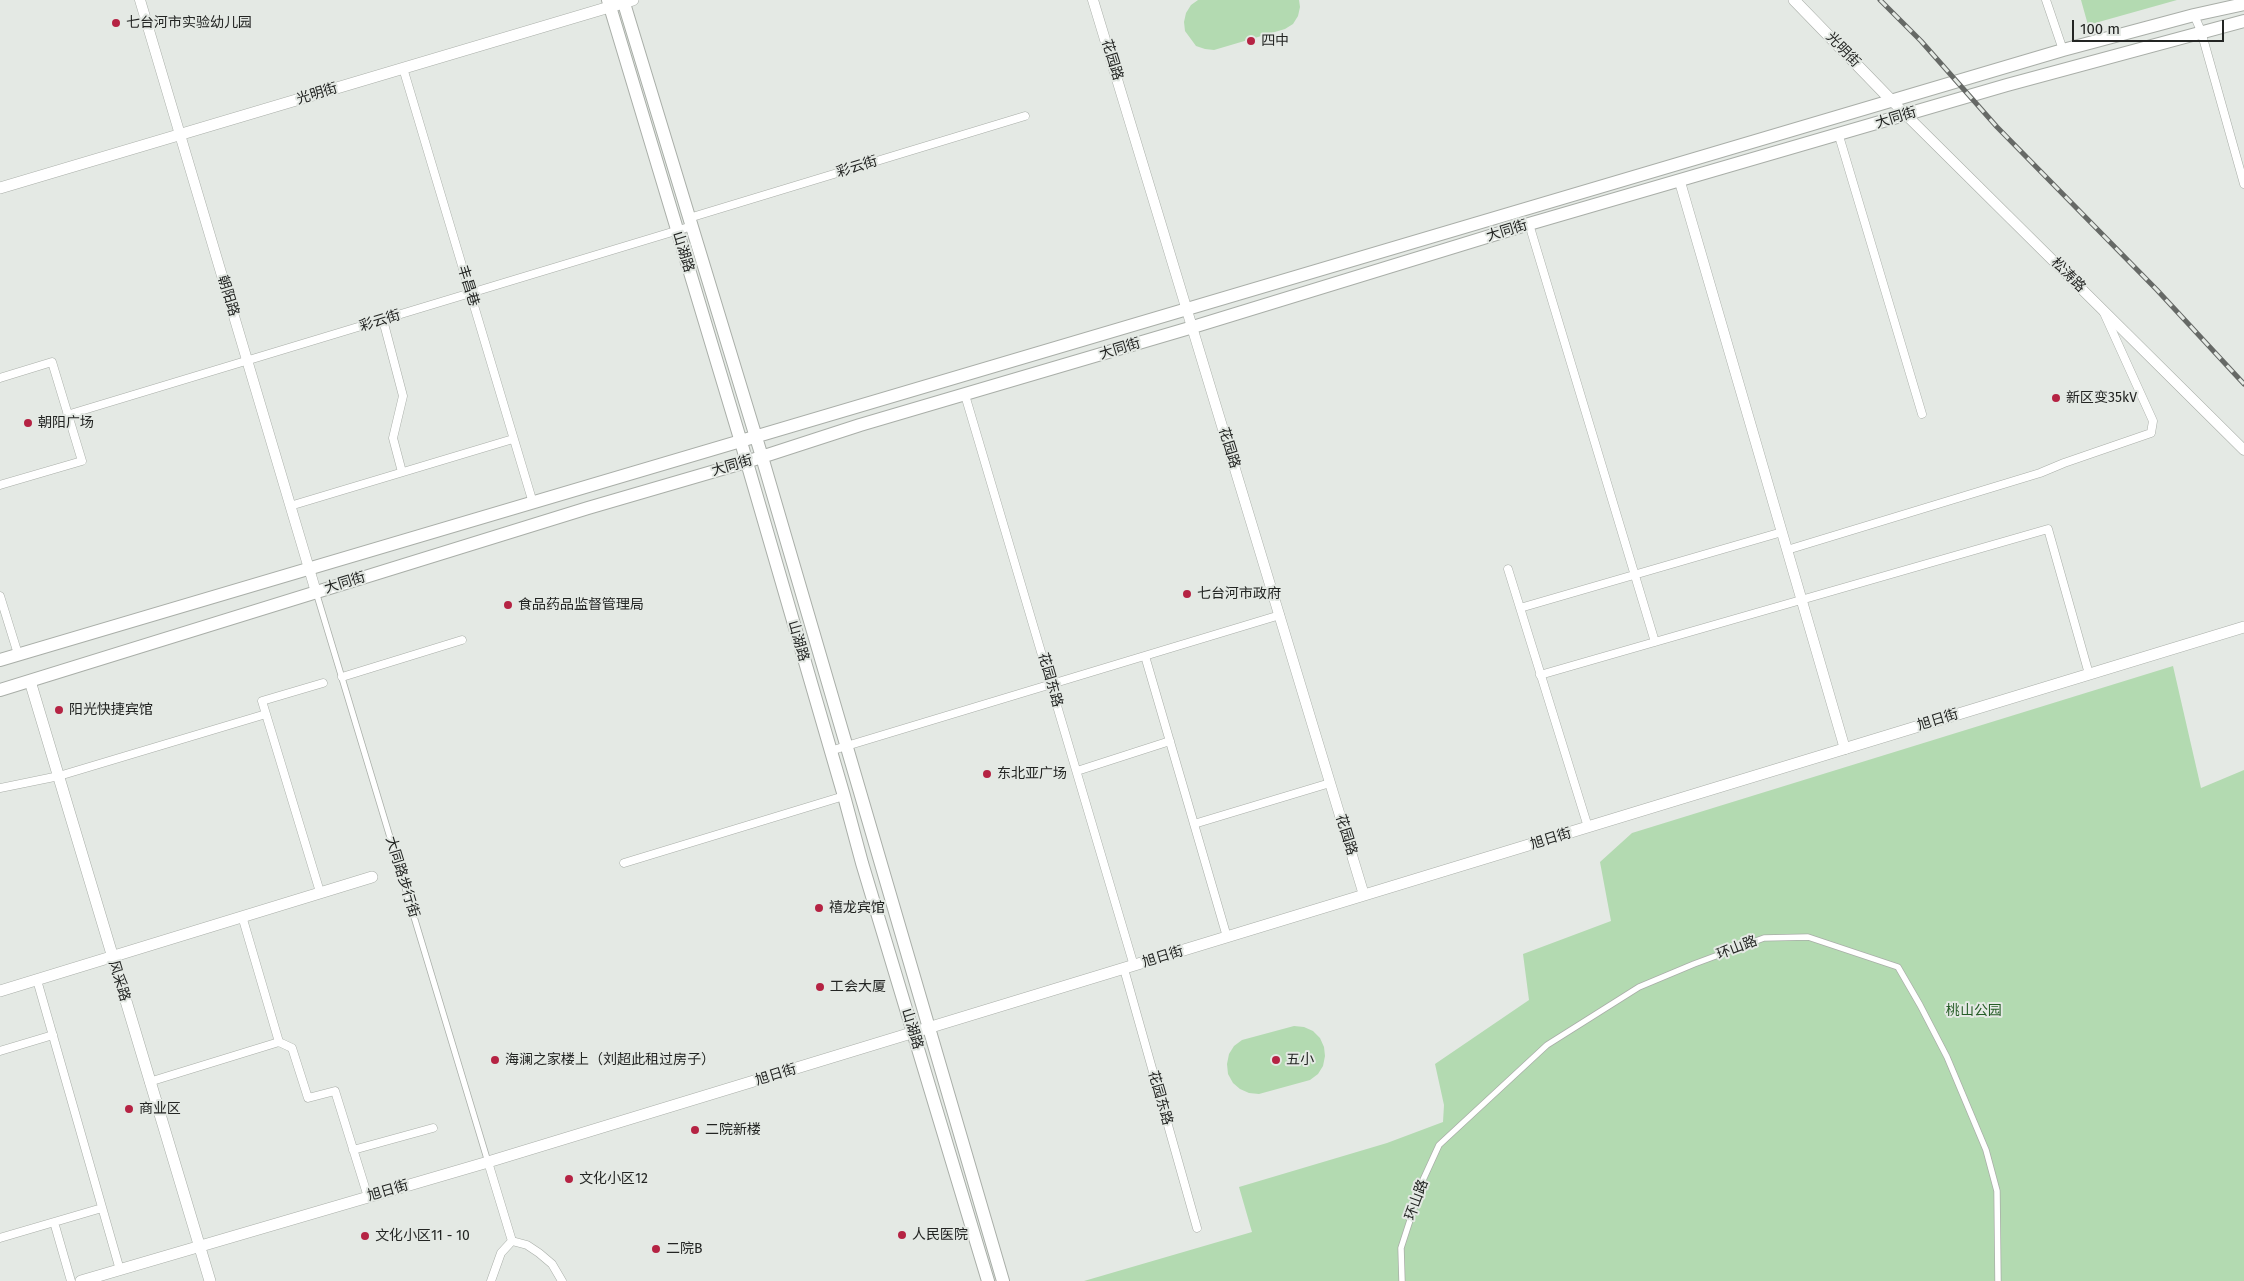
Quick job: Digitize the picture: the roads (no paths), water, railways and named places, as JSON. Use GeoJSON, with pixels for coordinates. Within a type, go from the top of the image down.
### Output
{"type":"FeatureCollection","features":[{"type":"Feature","properties":{"kind":"main road","name":"光明街"},"geometry":{"type":"LineString","coordinates":[[1794,0],[1892,101]]}},
{"type":"Feature","properties":{"kind":"main road","name":"光明街"},"geometry":{"type":"LineString","coordinates":[[0,188],[403,68],[609,4],[627,1]]}},
{"type":"Feature","properties":{"kind":"main road","name":"山湖路"},"geometry":{"type":"LineString","coordinates":[[627,1],[1003,1281]]}},
{"type":"Feature","properties":{"kind":"main road","name":"山湖路"},"geometry":{"type":"LineString","coordinates":[[609,4],[741,442],[862,863],[988,1281]]}},
{"type":"Feature","properties":{"kind":"main road","name":"大同街"},"geometry":{"type":"LineString","coordinates":[[0,660],[2063,50],[2194,15],[2244,4]]}},
{"type":"Feature","properties":{"kind":"main road","name":"大同街"},"geometry":{"type":"LineString","coordinates":[[0,690],[588,508],[746,462],[860,425],[1193,327],[1529,224],[1839,136],[2007,85],[2201,31],[2244,21]]}},
{"type":"Feature","properties":{"kind":"main road","name":"旭日街"},"geometry":{"type":"LineString","coordinates":[[81,1281],[488,1162],[2244,627]]}},
{"type":"Feature","properties":{"kind":"main road","name":"风采路"},"geometry":{"type":"LineString","coordinates":[[30,681],[210,1281]]}},
{"type":"Feature","properties":{"kind":"main road"},"geometry":{"type":"LineString","coordinates":[[0,991],[372,877]]}},
{"type":"Feature","properties":{"kind":"street","name":"朝阳路"},"geometry":{"type":"LineString","coordinates":[[140,0],[316,592]]}},
{"type":"Feature","properties":{"kind":"street","name":"花园路"},"geometry":{"type":"LineString","coordinates":[[1093,0],[1364,896]]}},
{"type":"Feature","properties":{"kind":"street"},"geometry":{"type":"LineString","coordinates":[[2046,0],[2063,50]]}},
{"type":"Feature","properties":{"kind":"street"},"geometry":{"type":"LineString","coordinates":[[2194,15],[2201,31],[2244,184]]}},
{"type":"Feature","properties":{"kind":"street","name":"丰昌巷"},"geometry":{"type":"LineString","coordinates":[[403,68],[533,503]]}},
{"type":"Feature","properties":{"kind":"street","name":"松涛路"},"geometry":{"type":"LineString","coordinates":[[1892,101],[2101,306],[2244,450]]}},
{"type":"Feature","properties":{"kind":"street","name":"彩云街"},"geometry":{"type":"LineString","coordinates":[[67,415],[676,231],[691,222],[1025,116]]}},
{"type":"Feature","properties":{"kind":"street"},"geometry":{"type":"LineString","coordinates":[[1839,136],[1922,414]]}},
{"type":"Feature","properties":{"kind":"street"},"geometry":{"type":"LineString","coordinates":[[1680,182],[1845,749]]}},
{"type":"Feature","properties":{"kind":"street"},"geometry":{"type":"LineString","coordinates":[[1529,224],[1655,642]]}},
{"type":"Feature","properties":{"kind":"street"},"geometry":{"type":"LineString","coordinates":[[1787,550],[2040,473],[2151,433],[2152,421],[2101,306]]}},
{"type":"Feature","properties":{"kind":"street"},"geometry":{"type":"LineString","coordinates":[[383,320],[403,396],[393,438],[402,472]]}},
{"type":"Feature","properties":{"kind":"street"},"geometry":{"type":"LineString","coordinates":[[0,378],[52,362],[82,461],[0,485]]}},
{"type":"Feature","properties":{"kind":"street","name":"花园东路"},"geometry":{"type":"LineString","coordinates":[[965,395],[1077,772],[1197,1228]]}},
{"type":"Feature","properties":{"kind":"street"},"geometry":{"type":"LineString","coordinates":[[290,506],[513,439]]}},
{"type":"Feature","properties":{"kind":"street"},"geometry":{"type":"LineString","coordinates":[[1540,674],[2048,529],[2089,674]]}},
{"type":"Feature","properties":{"kind":"street"},"geometry":{"type":"LineString","coordinates":[[1520,608],[1782,532]]}},
{"type":"Feature","properties":{"kind":"street"},"geometry":{"type":"LineString","coordinates":[[1508,570],[1588,827]]}},
{"type":"Feature","properties":{"kind":"street","name":"大同路步行街"},"geometry":{"type":"LineString","coordinates":[[316,592],[488,1162]]}},
{"type":"Feature","properties":{"kind":"street"},"geometry":{"type":"LineString","coordinates":[[0,596],[18,654]]}},
{"type":"Feature","properties":{"kind":"street"},"geometry":{"type":"LineString","coordinates":[[830,751],[1280,615]]}},
{"type":"Feature","properties":{"kind":"street"},"geometry":{"type":"LineString","coordinates":[[342,677],[462,640]]}},
{"type":"Feature","properties":{"kind":"street"},"geometry":{"type":"LineString","coordinates":[[1145,656],[1227,937]]}},
{"type":"Feature","properties":{"kind":"street"},"geometry":{"type":"LineString","coordinates":[[320,892],[262,701],[323,683]]}},
{"type":"Feature","properties":{"kind":"street"},"geometry":{"type":"LineString","coordinates":[[0,788],[59,776],[266,714]]}},
{"type":"Feature","properties":{"kind":"street"},"geometry":{"type":"LineString","coordinates":[[1077,772],[1170,741]]}},
{"type":"Feature","properties":{"kind":"street"},"geometry":{"type":"LineString","coordinates":[[1194,824],[1330,783]]}},
{"type":"Feature","properties":{"kind":"street"},"geometry":{"type":"LineString","coordinates":[[624,863],[844,796]]}},
{"type":"Feature","properties":{"kind":"street"},"geometry":{"type":"LineString","coordinates":[[242,916],[279,1042]]}},
{"type":"Feature","properties":{"kind":"street","name":"环山路"},"geometry":{"type":"LineString","coordinates":[[1402,1281],[1401,1248],[1423,1180],[1439,1145],[1547,1045],[1601,1009],[1658,979],[1764,938],[1808,937],[1898,966],[1920,1005],[1947,1056],[1986,1150],[1996,1191],[1998,1281]]}},
{"type":"Feature","properties":{"kind":"street"},"geometry":{"type":"LineString","coordinates":[[37,980],[120,1270]]}},
{"type":"Feature","properties":{"kind":"street"},"geometry":{"type":"LineString","coordinates":[[0,1050],[53,1034]]}},
{"type":"Feature","properties":{"kind":"street"},"geometry":{"type":"LineString","coordinates":[[149,1082],[279,1042],[292,1048],[308,1098],[336,1091],[368,1197]]}},
{"type":"Feature","properties":{"kind":"street"},"geometry":{"type":"LineString","coordinates":[[353,1150],[433,1128]]}},
{"type":"Feature","properties":{"kind":"street"},"geometry":{"type":"LineString","coordinates":[[488,1162],[512,1241]]}},
{"type":"Feature","properties":{"kind":"street"},"geometry":{"type":"LineString","coordinates":[[0,1238],[102,1208]]}},
{"type":"Feature","properties":{"kind":"street"},"geometry":{"type":"LineString","coordinates":[[54,1222],[71,1281]]}},
{"type":"Feature","properties":{"kind":"street"},"geometry":{"type":"LineString","coordinates":[[491,1281],[501,1253],[512,1241]]}},
{"type":"Feature","properties":{"kind":"street"},"geometry":{"type":"LineString","coordinates":[[512,1241],[528,1245],[539,1252],[552,1264],[562,1281]]}},
{"type":"Feature","properties":{"kind":"railway"},"geometry":{"type":"LineString","coordinates":[[1880,0],[1921,41],[1997,127],[2157,290],[2244,384]]}},
{"type":"Feature","properties":{"kind":"place","name":"七台河市实验幼儿园"},"geometry":{"type":"Point","coordinates":[116,23]}},
{"type":"Feature","properties":{"kind":"place","name":"四中"},"geometry":{"type":"Point","coordinates":[1251,41]}},
{"type":"Feature","properties":{"kind":"place","name":"新区变35kV"},"geometry":{"type":"Point","coordinates":[2056,398]}},
{"type":"Feature","properties":{"kind":"place","name":"朝阳广场"},"geometry":{"type":"Point","coordinates":[28,423]}},
{"type":"Feature","properties":{"kind":"place","name":"七台河市政府"},"geometry":{"type":"Point","coordinates":[1187,594]}},
{"type":"Feature","properties":{"kind":"place","name":"食品药品监督管理局"},"geometry":{"type":"Point","coordinates":[508,605]}},
{"type":"Feature","properties":{"kind":"place","name":"阳光快捷宾馆"},"geometry":{"type":"Point","coordinates":[59,710]}},
{"type":"Feature","properties":{"kind":"place","name":"东北亚广场"},"geometry":{"type":"Point","coordinates":[987,774]}},
{"type":"Feature","properties":{"kind":"place","name":"禧龙宾馆"},"geometry":{"type":"Point","coordinates":[819,908]}},
{"type":"Feature","properties":{"kind":"place","name":"工会大厦"},"geometry":{"type":"Point","coordinates":[820,987]}},
{"type":"Feature","properties":{"kind":"place","name":"海澜之家楼上（刘超此租过房子）"},"geometry":{"type":"Point","coordinates":[495,1060]}},
{"type":"Feature","properties":{"kind":"place","name":"五小"},"geometry":{"type":"Point","coordinates":[1276,1060]}},
{"type":"Feature","properties":{"kind":"place","name":"商业区"},"geometry":{"type":"Point","coordinates":[129,1109]}},
{"type":"Feature","properties":{"kind":"place","name":"二院新楼"},"geometry":{"type":"Point","coordinates":[695,1130]}},
{"type":"Feature","properties":{"kind":"place","name":"文化小区12"},"geometry":{"type":"Point","coordinates":[569,1179]}},
{"type":"Feature","properties":{"kind":"place","name":"人民医院"},"geometry":{"type":"Point","coordinates":[902,1235]}},
{"type":"Feature","properties":{"kind":"place","name":"文化小区11 - 10"},"geometry":{"type":"Point","coordinates":[365,1236]}},
{"type":"Feature","properties":{"kind":"place","name":"二院B"},"geometry":{"type":"Point","coordinates":[656,1249]}},
{"type":"Feature","properties":{"kind":"park label","name":"桃山公园"},"geometry":{"type":"Point","coordinates":[1974,1011]}}]}
